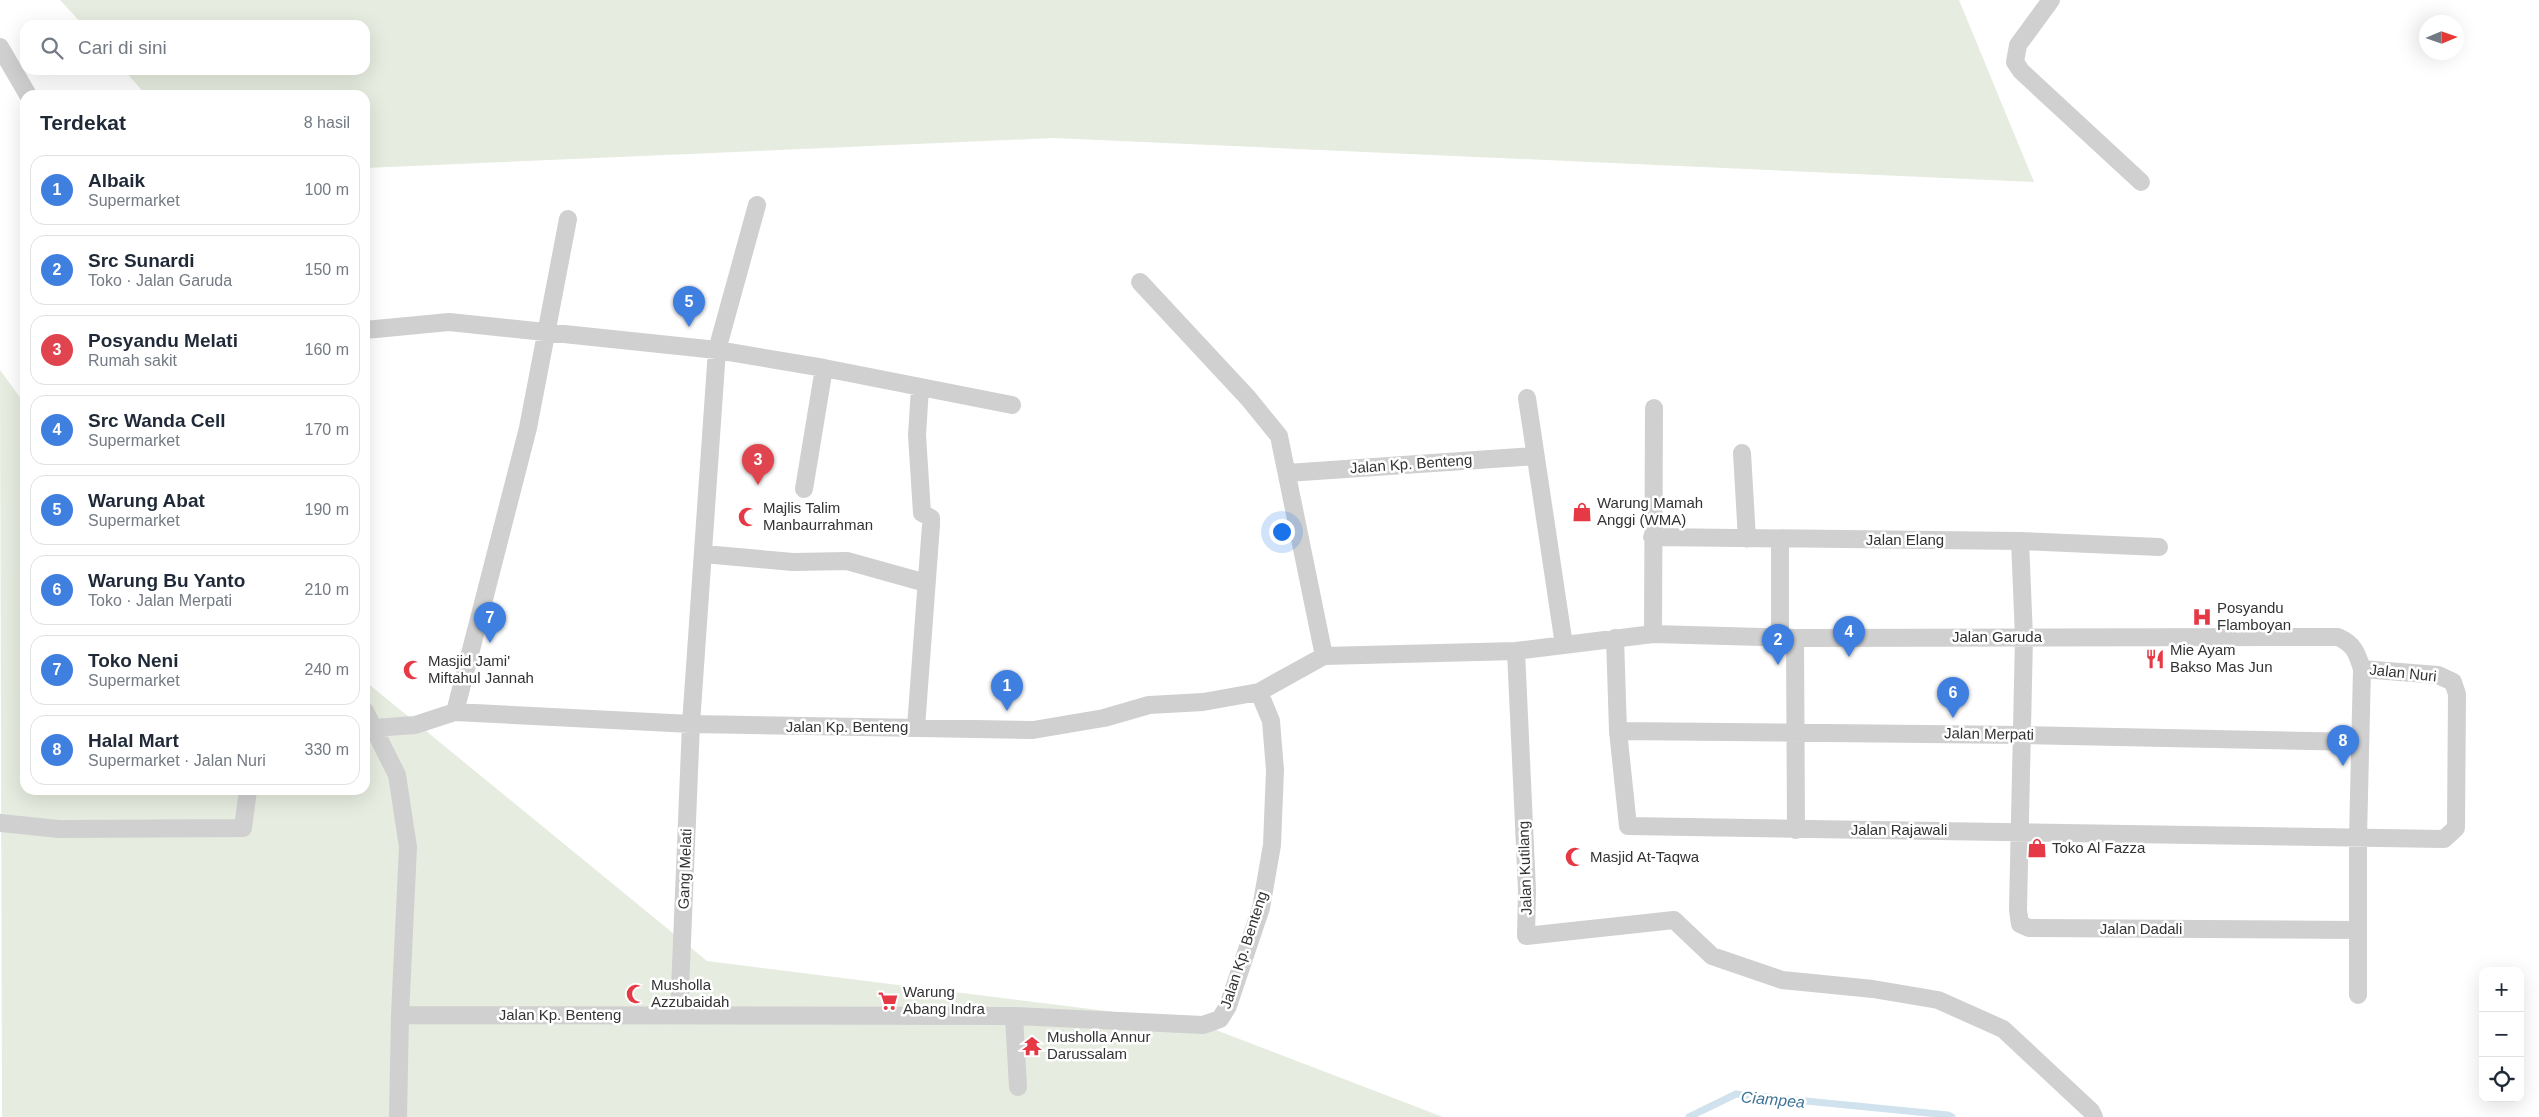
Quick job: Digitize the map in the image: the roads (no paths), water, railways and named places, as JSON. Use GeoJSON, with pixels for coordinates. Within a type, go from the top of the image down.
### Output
{"type":"FeatureCollection","features":[{"type":"Feature","properties":{"kind":"street"},"geometry":{"type":"LineString","coordinates":[[2051,0],[2018,45],[2015,62],[2021,71],[2142,182]]}},
{"type":"Feature","properties":{"kind":"street"},"geometry":{"type":"LineString","coordinates":[[0,47],[25,90]]}},
{"type":"Feature","properties":{"kind":"street","name":"Gang Melati"},"geometry":{"type":"LineString","coordinates":[[679,1014],[691,724],[717,350],[757,205]]}},
{"type":"Feature","properties":{"kind":"street"},"geometry":{"type":"LineString","coordinates":[[455,712],[528,428],[568,219]]}},
{"type":"Feature","properties":{"kind":"street"},"geometry":{"type":"LineString","coordinates":[[1140,282],[1248,398],[1279,436],[1324,656]]}},
{"type":"Feature","properties":{"kind":"street"},"geometry":{"type":"LineString","coordinates":[[370,330],[449,322],[546,334],[717,350],[824,368],[1012,405]]}},
{"type":"Feature","properties":{"kind":"street"},"geometry":{"type":"LineString","coordinates":[[804,490],[824,368]]}},
{"type":"Feature","properties":{"kind":"street"},"geometry":{"type":"LineString","coordinates":[[916,727],[931,525],[931,518],[922,513],[917,436],[920,388]]}},
{"type":"Feature","properties":{"kind":"street"},"geometry":{"type":"LineString","coordinates":[[1527,398],[1564,644]]}},
{"type":"Feature","properties":{"kind":"street"},"geometry":{"type":"LineString","coordinates":[[1653,634],[1654,408]]}},
{"type":"Feature","properties":{"kind":"street"},"geometry":{"type":"LineString","coordinates":[[1742,453],[1747,539]]}},
{"type":"Feature","properties":{"kind":"street","name":"Jalan Kp. Benteng"},"geometry":{"type":"LineString","coordinates":[[1287,473],[1535,456]]}},
{"type":"Feature","properties":{"kind":"street","name":"Jalan Elang"},"geometry":{"type":"LineString","coordinates":[[1652,537],[2020,541],[2159,547]]}},
{"type":"Feature","properties":{"kind":"street"},"geometry":{"type":"LineString","coordinates":[[1780,539],[1796,732],[1796,830]]}},
{"type":"Feature","properties":{"kind":"street"},"geometry":{"type":"LineString","coordinates":[[2020,541],[2024,637],[2020,831]]}},
{"type":"Feature","properties":{"kind":"street"},"geometry":{"type":"LineString","coordinates":[[704,554],[792,562],[847,561],[926,583]]}},
{"type":"Feature","properties":{"kind":"street","name":"Jalan Garuda"},"geometry":{"type":"LineString","coordinates":[[1564,644],[1653,634],[1787,637],[2338,637],[2348,642],[2356,650],[2362,669]]}},
{"type":"Feature","properties":{"kind":"street","name":"Jalan Rajawali"},"geometry":{"type":"LineString","coordinates":[[1615,638],[1618,731],[1628,826],[2358,838]]}},
{"type":"Feature","properties":{"kind":"street","name":"Jalan Kp. Benteng"},"geometry":{"type":"LineString","coordinates":[[373,728],[415,725],[455,712],[691,724],[1033,730],[1104,718],[1148,705],[1203,702],[1259,692],[1324,656],[1516,651],[1564,644]]}},
{"type":"Feature","properties":{"kind":"street","name":"Jalan Kutilang"},"geometry":{"type":"LineString","coordinates":[[1516,651],[1527,890],[1526,936],[1674,920],[1712,956],[1782,980],[1873,989],[1938,1000],[2003,1029],[2091,1111],[2094,1117]]}},
{"type":"Feature","properties":{"kind":"street","name":"Jalan Nuri"},"geometry":{"type":"LineString","coordinates":[[2362,669],[2438,675],[2453,682],[2457,694],[2456,828],[2444,839],[2358,838],[2362,669]]}},
{"type":"Feature","properties":{"kind":"street","name":"Jalan Kp. Benteng"},"geometry":{"type":"LineString","coordinates":[[400,1015],[1014,1016],[1203,1025],[1220,1019],[1228,1006],[1260,908],[1272,845],[1275,780],[1271,721],[1259,692]]}},
{"type":"Feature","properties":{"kind":"street"},"geometry":{"type":"LineString","coordinates":[[370,721],[397,775],[408,847],[400,1015],[398,1117]]}},
{"type":"Feature","properties":{"kind":"street","name":"Jalan Merpati"},"geometry":{"type":"LineString","coordinates":[[1618,731],[2022,735],[2359,742]]}},
{"type":"Feature","properties":{"kind":"street"},"geometry":{"type":"LineString","coordinates":[[0,823],[59,829],[243,828],[247,795]]}},
{"type":"Feature","properties":{"kind":"street","name":"Jalan Dadali"},"geometry":{"type":"LineString","coordinates":[[2020,831],[2018,910],[2020,924],[2029,928],[2357,930]]}},
{"type":"Feature","properties":{"kind":"street"},"geometry":{"type":"LineString","coordinates":[[2358,838],[2358,995]]}},
{"type":"Feature","properties":{"kind":"street"},"geometry":{"type":"LineString","coordinates":[[1014,1016],[1018,1087]]}},
{"type":"Feature","properties":{"kind":"waterway","name":"Ciampea"},"geometry":{"type":"LineString","coordinates":[[1689,1117],[1736,1094],[1948,1115],[1952,1117]]}},
{"type":"Feature","properties":{"kind":"place","name":"Warung Abat"},"geometry":{"type":"Point","coordinates":[689,327]}},
{"type":"Feature","properties":{"kind":"place","name":"Posyandu Melati"},"geometry":{"type":"Point","coordinates":[758,485]}},
{"type":"Feature","properties":{"kind":"place","name":"Warung Mamah Anggi (WMA)"},"geometry":{"type":"Point","coordinates":[1582,512]}},
{"type":"Feature","properties":{"kind":"place","name":"Majlis Talim Manbaurrahman"},"geometry":{"type":"Point","coordinates":[748,517]}},
{"type":"Feature","properties":{"kind":"place","name":"Posyandu Flamboyan"},"geometry":{"type":"Point","coordinates":[2202,617]}},
{"type":"Feature","properties":{"kind":"place","name":"Toko Neni"},"geometry":{"type":"Point","coordinates":[490,643]}},
{"type":"Feature","properties":{"kind":"place","name":"Src Wanda Cell"},"geometry":{"type":"Point","coordinates":[1849,657]}},
{"type":"Feature","properties":{"kind":"place","name":"Mie Ayam Bakso Mas Jun"},"geometry":{"type":"Point","coordinates":[2155,659]}},
{"type":"Feature","properties":{"kind":"place","name":"Src Sunardi"},"geometry":{"type":"Point","coordinates":[1778,665]}},
{"type":"Feature","properties":{"kind":"place","name":"Masjid Jami' Miftahul Jannah"},"geometry":{"type":"Point","coordinates":[413,670]}},
{"type":"Feature","properties":{"kind":"place","name":"Albaik"},"geometry":{"type":"Point","coordinates":[1007,711]}},
{"type":"Feature","properties":{"kind":"place","name":"Warung Bu Yanto"},"geometry":{"type":"Point","coordinates":[1953,718]}},
{"type":"Feature","properties":{"kind":"place","name":"Halal Mart"},"geometry":{"type":"Point","coordinates":[2343,766]}},
{"type":"Feature","properties":{"kind":"place","name":"Toko Al Fazza"},"geometry":{"type":"Point","coordinates":[2037,848]}},
{"type":"Feature","properties":{"kind":"place","name":"Masjid At-Taqwa"},"geometry":{"type":"Point","coordinates":[1575,857]}},
{"type":"Feature","properties":{"kind":"place","name":"Musholla Azzubaidah"},"geometry":{"type":"Point","coordinates":[636,994]}},
{"type":"Feature","properties":{"kind":"place","name":"Warung Abang Indra"},"geometry":{"type":"Point","coordinates":[888,1001]}},
{"type":"Feature","properties":{"kind":"place","name":"Musholla Annur Darussalam"},"geometry":{"type":"Point","coordinates":[1032,1046]}}]}
